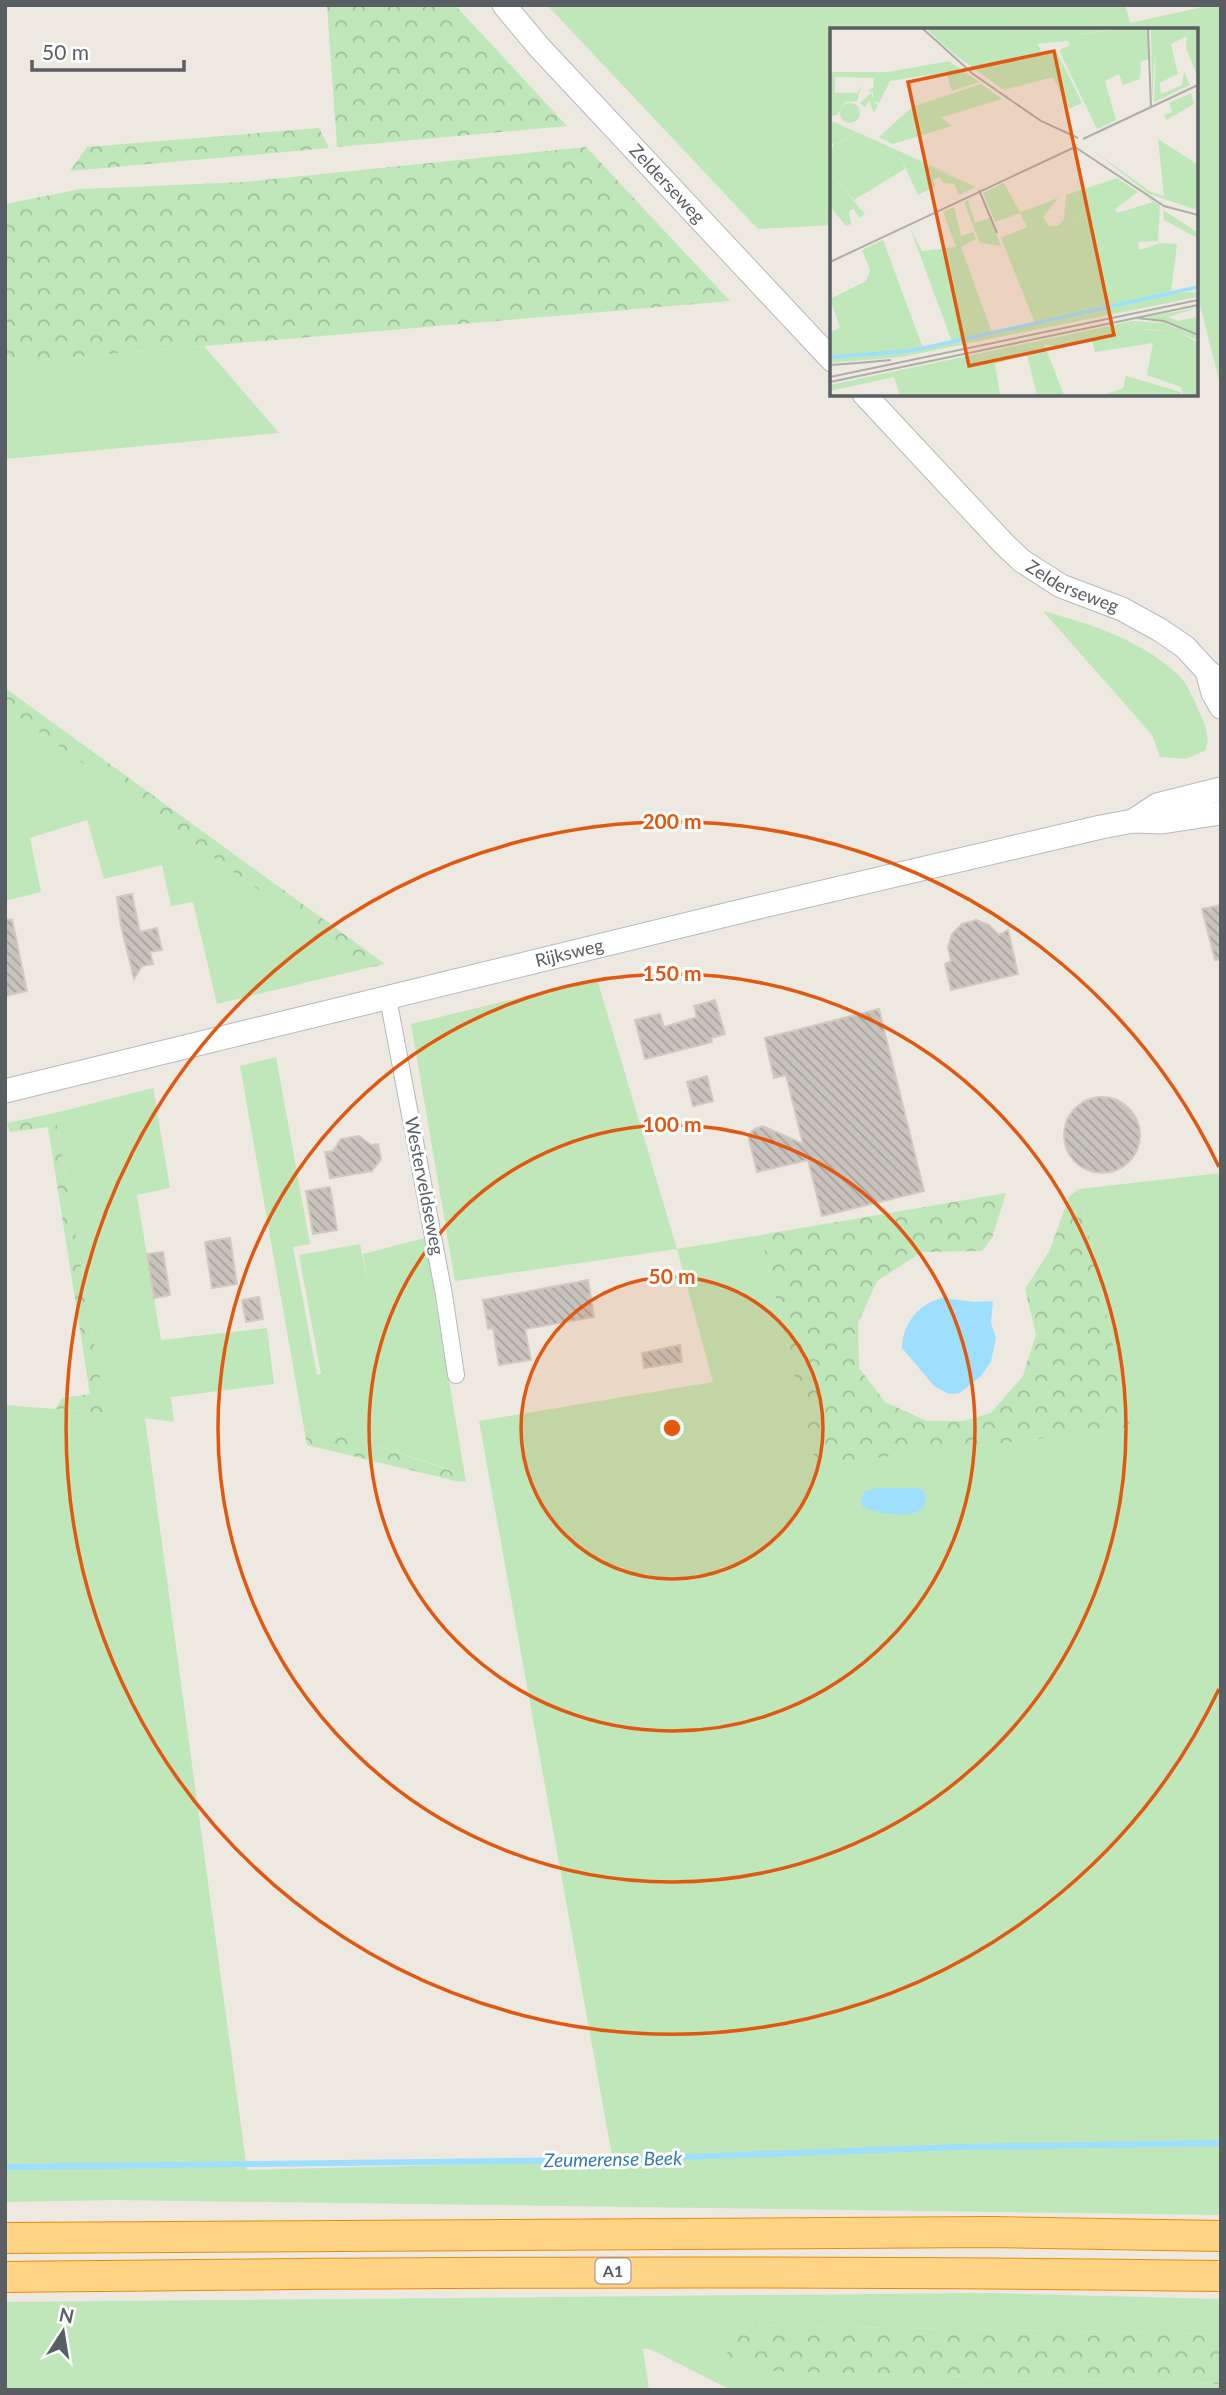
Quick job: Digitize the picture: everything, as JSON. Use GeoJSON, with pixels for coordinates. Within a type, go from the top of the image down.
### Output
{"type":"FeatureCollection","features":[{"type":"Feature","properties":{"kind":"highway","name":"A1"},"geometry":{"type":"LineString","coordinates":[[5,2238],[991,2232],[1221,2236]]}},
{"type":"Feature","properties":{"kind":"highway","name":"A1"},"geometry":{"type":"LineString","coordinates":[[5,2277],[488,2271],[977,2272],[1221,2276]]}},
{"type":"Feature","properties":{"kind":"main road","name":"Zelderseweg"},"geometry":{"type":"LineString","coordinates":[[504,5],[539,47],[830,358]]}},
{"type":"Feature","properties":{"kind":"main road","name":"Zelderseweg"},"geometry":{"type":"LineString","coordinates":[[866,396],[1023,561],[1061,586],[1144,620],[1185,648],[1214,676],[1213,693],[1221,707]]}},
{"type":"Feature","properties":{"kind":"main road","name":"Rijksweg"},"geometry":{"type":"LineString","coordinates":[[1133,821],[1157,805],[1221,789]]}},
{"type":"Feature","properties":{"kind":"main road","name":"Rijksweg"},"geometry":{"type":"LineString","coordinates":[[5,1091],[747,910],[1133,821],[1162,822],[1221,813]]}},
{"type":"Feature","properties":{"kind":"street","name":"Westerveldseweg"},"geometry":{"type":"LineString","coordinates":[[388,998],[442,1281],[456,1375]]}},
{"type":"Feature","properties":{"kind":"green space"},"geometry":{"type":"Polygon","coordinates":[[[327,5],[455,5],[567,126],[337,147],[327,5]]]}},
{"type":"Feature","properties":{"kind":"green space"},"geometry":{"type":"Polygon","coordinates":[[[547,5],[1125,5],[1130,23],[1221,5],[1221,388],[1198,297],[1198,28],[830,28],[830,225],[758,229],[547,5]]]}},
{"type":"Feature","properties":{"kind":"green space"},"geometry":{"type":"Polygon","coordinates":[[[319,128],[329,148],[70,171],[87,147],[319,128]]]}},
{"type":"Feature","properties":{"kind":"green space"},"geometry":{"type":"Polygon","coordinates":[[[586,147],[730,301],[5,363],[5,204],[81,189],[245,182],[586,147]]]}},
{"type":"Feature","properties":{"kind":"green space"},"geometry":{"type":"Polygon","coordinates":[[[204,346],[279,433],[5,459],[5,363],[204,346]]]}},
{"type":"Feature","properties":{"kind":"green space"},"geometry":{"type":"Polygon","coordinates":[[[1043,611],[1118,636],[1169,667],[1185,683],[1203,719],[1207,734],[1206,750],[1186,759],[1160,757],[1152,735],[1043,611]]]}},
{"type":"Feature","properties":{"kind":"green space"},"geometry":{"type":"Polygon","coordinates":[[[5,688],[385,964],[367,968],[5,707],[5,688]]]}},
{"type":"Feature","properties":{"kind":"green space"},"geometry":{"type":"Polygon","coordinates":[[[5,707],[367,968],[217,1004],[193,902],[171,906],[162,865],[104,879],[87,820],[30,838],[41,892],[5,901],[5,707]]]}},
{"type":"Feature","properties":{"kind":"green space"},"geometry":{"type":"Polygon","coordinates":[[[597,979],[677,1249],[455,1281],[411,1024],[597,979]]]}},
{"type":"Feature","properties":{"kind":"green space"},"geometry":{"type":"Polygon","coordinates":[[[276,1057],[310,1244],[293,1247],[317,1375],[321,1374],[299,1255],[360,1244],[368,1284],[363,1254],[425,1238],[466,1482],[456,1481],[454,1471],[351,1437],[304,1428],[240,1066],[276,1057]]]}},
{"type":"Feature","properties":{"kind":"green space"},"geometry":{"type":"Polygon","coordinates":[[[153,1088],[170,1188],[137,1195],[161,1340],[267,1328],[274,1384],[171,1397],[174,1422],[145,1418],[247,2170],[613,2161],[479,1421],[713,1382],[677,1249],[761,1235],[816,1465],[1131,1428],[1079,1189],[1221,1173],[1221,2215],[116,2200],[5,2202],[5,1405],[106,1413],[55,1113],[153,1088]]]}},
{"type":"Feature","properties":{"kind":"green space"},"geometry":{"type":"Polygon","coordinates":[[[55,1113],[106,1413],[56,1409],[62,1398],[90,1394],[48,1127],[10,1132],[7,1123],[55,1113]]]}},
{"type":"Feature","properties":{"kind":"green space"},"geometry":{"type":"Polygon","coordinates":[[[1079,1189],[1131,1428],[816,1465],[761,1235],[1006,1193],[992,1238],[982,1251],[922,1252],[877,1281],[858,1323],[859,1368],[885,1402],[927,1421],[963,1421],[991,1413],[1023,1376],[1036,1334],[1025,1289],[1050,1250],[1069,1196],[1079,1189]]]}},
{"type":"Feature","properties":{"kind":"green space"},"geometry":{"type":"Polygon","coordinates":[[[304,1428],[351,1437],[455,1472],[456,1481],[307,1445],[304,1428]]]}},
{"type":"Feature","properties":{"kind":"green space"},"geometry":{"type":"Polygon","coordinates":[[[991,2293],[1221,2299],[1221,2334],[738,2325],[743,2366],[765,2371],[1221,2384],[1221,2390],[731,2390],[643,2348],[649,2390],[5,2390],[5,2302],[991,2293]]]}},
{"type":"Feature","properties":{"kind":"green space"},"geometry":{"type":"Polygon","coordinates":[[[738,2325],[1221,2334],[1221,2384],[765,2371],[743,2366],[727,2356],[728,2341],[738,2325]]]}},
{"type":"Feature","properties":{"kind":"water"},"geometry":{"type":"Polygon","coordinates":[[[943,1298],[974,1302],[993,1301],[991,1323],[996,1338],[991,1361],[982,1375],[960,1393],[949,1394],[934,1386],[902,1348],[905,1330],[914,1316],[927,1304],[943,1298]]]}},
{"type":"Feature","properties":{"kind":"water"},"geometry":{"type":"Polygon","coordinates":[[[877,1488],[916,1488],[924,1491],[925,1501],[922,1509],[904,1514],[881,1513],[863,1507],[861,1498],[866,1491],[877,1488]]]}},
{"type":"Feature","properties":{"kind":"building"},"geometry":{"type":"Polygon","coordinates":[[[132,894],[140,932],[157,928],[162,950],[150,952],[153,964],[142,966],[134,979],[117,897],[132,894]]]}},
{"type":"Feature","properties":{"kind":"building"},"geometry":{"type":"Polygon","coordinates":[[[1221,905],[1221,959],[1215,960],[1202,909],[1221,905]]]}},
{"type":"Feature","properties":{"kind":"building"},"geometry":{"type":"Polygon","coordinates":[[[12,919],[27,991],[5,996],[5,920],[12,919]]]}},
{"type":"Feature","properties":{"kind":"building"},"geometry":{"type":"Polygon","coordinates":[[[976,920],[989,925],[999,935],[1008,930],[1018,974],[951,990],[945,964],[951,961],[948,947],[952,934],[962,924],[976,920]]]}},
{"type":"Feature","properties":{"kind":"building"},"geometry":{"type":"Polygon","coordinates":[[[715,1000],[725,1034],[711,1038],[712,1042],[645,1059],[635,1020],[660,1014],[664,1027],[697,1017],[694,1006],[715,1000]]]}},
{"type":"Feature","properties":{"kind":"building"},"geometry":{"type":"Polygon","coordinates":[[[879,1009],[924,1191],[822,1216],[808,1160],[757,1172],[748,1135],[754,1129],[763,1126],[803,1144],[786,1075],[774,1078],[765,1038],[879,1009]]]}},
{"type":"Feature","properties":{"kind":"building"},"geometry":{"type":"Polygon","coordinates":[[[707,1076],[713,1101],[693,1106],[687,1082],[707,1076]]]}},
{"type":"Feature","properties":{"kind":"building"},"geometry":{"type":"Polygon","coordinates":[[[1110,1097],[1123,1103],[1134,1114],[1140,1127],[1138,1150],[1123,1167],[1110,1173],[1094,1173],[1081,1167],[1066,1150],[1064,1127],[1070,1114],[1087,1099],[1110,1097]]]}},
{"type":"Feature","properties":{"kind":"building"},"geometry":{"type":"Polygon","coordinates":[[[359,1136],[371,1145],[378,1144],[381,1159],[372,1171],[330,1178],[325,1152],[333,1151],[341,1139],[359,1136]]]}},
{"type":"Feature","properties":{"kind":"building"},"geometry":{"type":"Polygon","coordinates":[[[330,1187],[337,1230],[313,1234],[306,1191],[330,1187]]]}},
{"type":"Feature","properties":{"kind":"building"},"geometry":{"type":"Polygon","coordinates":[[[230,1238],[237,1284],[212,1288],[205,1242],[230,1238]]]}},
{"type":"Feature","properties":{"kind":"building"},"geometry":{"type":"Polygon","coordinates":[[[163,1252],[170,1295],[154,1298],[147,1254],[163,1252]]]}},
{"type":"Feature","properties":{"kind":"building"},"geometry":{"type":"Polygon","coordinates":[[[588,1280],[594,1317],[525,1329],[531,1360],[499,1365],[493,1328],[488,1329],[483,1300],[588,1280]]]}},
{"type":"Feature","properties":{"kind":"building"},"geometry":{"type":"Polygon","coordinates":[[[259,1297],[263,1319],[246,1322],[242,1300],[259,1297]]]}},
{"type":"Feature","properties":{"kind":"building"},"geometry":{"type":"Polygon","coordinates":[[[680,1345],[682,1362],[644,1368],[642,1353],[680,1345]]]}},
{"type":"Feature","properties":{"kind":"waterway","name":"Zeumerense Beek"},"geometry":{"type":"LineString","coordinates":[[5,2167],[603,2160],[959,2147],[1221,2143]]}}]}
